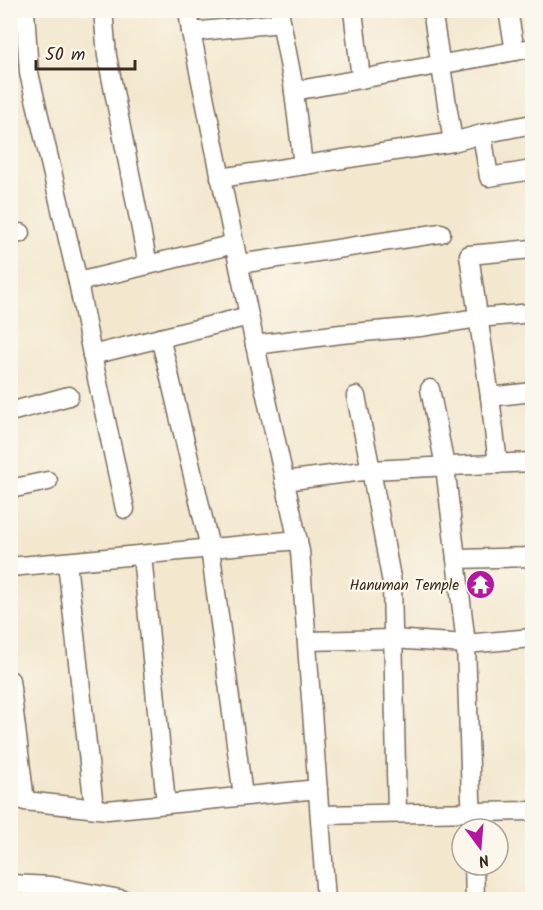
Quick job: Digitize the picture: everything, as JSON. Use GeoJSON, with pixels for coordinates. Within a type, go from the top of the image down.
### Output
{"type":"FeatureCollection","features":[{"type":"Feature","properties":{"kind":"street"},"geometry":{"type":"LineString","coordinates":[[25,10],[29,73],[78,282],[125,509]]}},
{"type":"Feature","properties":{"kind":"street"},"geometry":{"type":"LineString","coordinates":[[103,10],[107,56],[148,265]]}},
{"type":"Feature","properties":{"kind":"street"},"geometry":{"type":"LineString","coordinates":[[188,10],[190,32],[220,178],[300,551],[326,900]]}},
{"type":"Feature","properties":{"kind":"street"},"geometry":{"type":"LineString","coordinates":[[353,10],[361,79]]}},
{"type":"Feature","properties":{"kind":"street"},"geometry":{"type":"LineString","coordinates":[[432,10],[453,142]]}},
{"type":"Feature","properties":{"kind":"street"},"geometry":{"type":"LineString","coordinates":[[294,91],[524,50],[508,10]]}},
{"type":"Feature","properties":{"kind":"street"},"geometry":{"type":"LineString","coordinates":[[190,32],[280,17],[294,91],[303,165]]}},
{"type":"Feature","properties":{"kind":"street"},"geometry":{"type":"LineString","coordinates":[[220,178],[453,142],[532,124]]}},
{"type":"Feature","properties":{"kind":"street"},"geometry":{"type":"LineString","coordinates":[[482,134],[489,177],[532,170]]}},
{"type":"Feature","properties":{"kind":"street"},"geometry":{"type":"LineString","coordinates":[[239,264],[441,233]]}},
{"type":"Feature","properties":{"kind":"street"},"geometry":{"type":"LineString","coordinates":[[78,282],[234,244]]}},
{"type":"Feature","properties":{"kind":"street"},"geometry":{"type":"LineString","coordinates":[[498,464],[469,255],[532,249]]}},
{"type":"Feature","properties":{"kind":"street"},"geometry":{"type":"LineString","coordinates":[[255,345],[532,313]]}},
{"type":"Feature","properties":{"kind":"street"},"geometry":{"type":"LineString","coordinates":[[92,355],[249,316]]}},
{"type":"Feature","properties":{"kind":"street"},"geometry":{"type":"LineString","coordinates":[[160,338],[210,548],[243,796]]}},
{"type":"Feature","properties":{"kind":"street"},"geometry":{"type":"LineString","coordinates":[[430,388],[445,466],[466,644],[472,817]]}},
{"type":"Feature","properties":{"kind":"street"},"geometry":{"type":"LineString","coordinates":[[490,397],[532,392]]}},
{"type":"Feature","properties":{"kind":"street"},"geometry":{"type":"LineString","coordinates":[[10,412],[69,396]]}},
{"type":"Feature","properties":{"kind":"street"},"geometry":{"type":"LineString","coordinates":[[356,396],[392,583],[397,813]]}},
{"type":"Feature","properties":{"kind":"street"},"geometry":{"type":"LineString","coordinates":[[284,481],[371,470],[532,462]]}},
{"type":"Feature","properties":{"kind":"street"},"geometry":{"type":"LineString","coordinates":[[10,489],[48,481]]}},
{"type":"Feature","properties":{"kind":"street"},"geometry":{"type":"LineString","coordinates":[[10,567],[298,540]]}},
{"type":"Feature","properties":{"kind":"street"},"geometry":{"type":"LineString","coordinates":[[142,555],[166,804]]}},
{"type":"Feature","properties":{"kind":"street"},"geometry":{"type":"LineString","coordinates":[[456,559],[532,557]]}},
{"type":"Feature","properties":{"kind":"street"},"geometry":{"type":"LineString","coordinates":[[67,562],[94,808]]}},
{"type":"Feature","properties":{"kind":"street"},"geometry":{"type":"LineString","coordinates":[[307,641],[393,639],[466,644],[532,638]]}},
{"type":"Feature","properties":{"kind":"street"},"geometry":{"type":"LineString","coordinates":[[10,680],[25,801],[107,810],[318,789]]}},
{"type":"Feature","properties":{"kind":"street"},"geometry":{"type":"LineString","coordinates":[[492,817],[532,811]]}},
{"type":"Feature","properties":{"kind":"street"},"geometry":{"type":"LineString","coordinates":[[320,814],[397,813],[450,818]]}},
{"type":"Feature","properties":{"kind":"street"},"geometry":{"type":"LineString","coordinates":[[474,877],[475,900]]}},
{"type":"Feature","properties":{"kind":"street"},"geometry":{"type":"LineString","coordinates":[[10,884],[52,886],[125,900]]}},
{"type":"Feature","properties":{"kind":"place","name":"Hanuman Temple"},"geometry":{"type":"Point","coordinates":[480,585]}}]}
